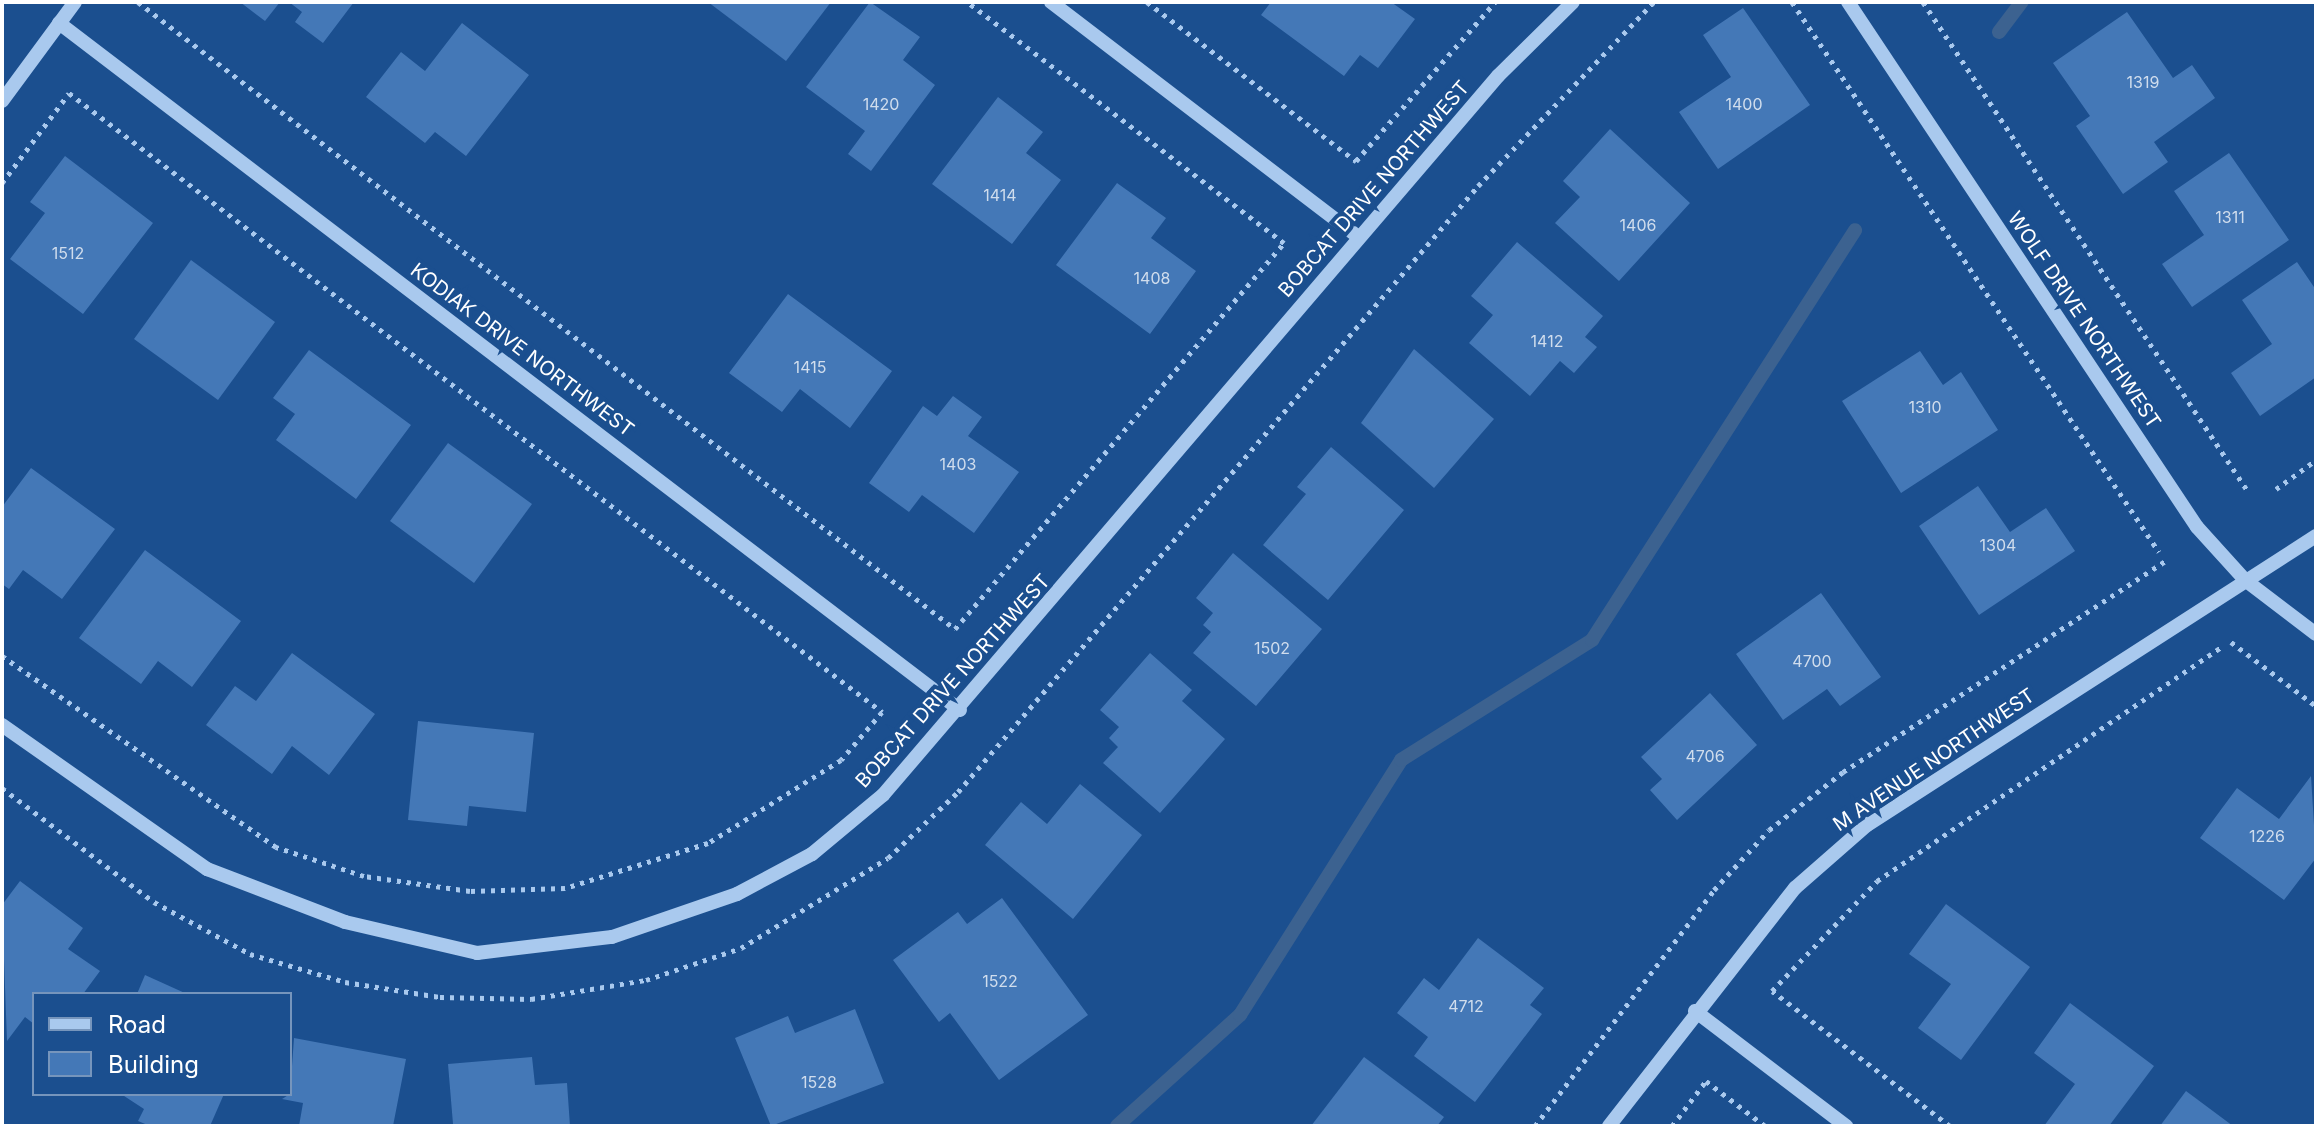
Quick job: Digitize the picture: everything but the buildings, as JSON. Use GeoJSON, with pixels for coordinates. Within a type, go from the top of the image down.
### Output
{"type":"FeatureCollection","features":[{"type":"Feature","properties":{"kind":"street"},"geometry":{"type":"LineString","coordinates":[[2,101],[75,2]]}},
{"type":"Feature","properties":{"kind":"street"},"geometry":{"type":"LineString","coordinates":[[1051,2],[1358,237]]}},
{"type":"Feature","properties":{"kind":"street","name":"BOBCAT DRIVE NORTHWEST"},"geometry":{"type":"LineString","coordinates":[[2,725],[207,869],[345,922],[477,953],[612,937],[737,894],[812,854],[883,795],[960,710],[1358,237],[1573,2]]}},
{"type":"Feature","properties":{"kind":"street","name":"WOLF DRIVE NORTHWEST"},"geometry":{"type":"LineString","coordinates":[[1848,2],[2197,527],[2245,580],[2316,634]]}},
{"type":"Feature","properties":{"kind":"street","name":"KODIAK DRIVE NORTHWEST"},"geometry":{"type":"LineString","coordinates":[[59,23],[960,710]]}},
{"type":"Feature","properties":{"kind":"street","name":"M AVENUE NORTHWEST"},"geometry":{"type":"LineString","coordinates":[[1609,1126],[1695,1011],[1795,888],[1867,825],[2316,536]]}},
{"type":"Feature","properties":{"kind":"street"},"geometry":{"type":"LineString","coordinates":[[1695,1011],[1846,1126]]}},
{"type":"Feature","properties":{"kind":"path"},"geometry":{"type":"LineString","coordinates":[[138,2],[955,629],[1284,243],[968,2]]}},
{"type":"Feature","properties":{"kind":"path"},"geometry":{"type":"LineString","coordinates":[[1147,2],[1356,161],[1495,2]]}},
{"type":"Feature","properties":{"kind":"path"},"geometry":{"type":"LineString","coordinates":[[1792,2],[2159,552]]}},
{"type":"Feature","properties":{"kind":"path"},"geometry":{"type":"LineString","coordinates":[[1923,2],[2249,493]]}},
{"type":"Feature","properties":{"kind":"path"},"geometry":{"type":"LineString","coordinates":[[2,183],[69,93],[882,712],[841,760],[708,843],[565,888],[470,891],[364,876],[276,847],[2,656]]}},
{"type":"Feature","properties":{"kind":"path"},"geometry":{"type":"LineString","coordinates":[[2276,489],[2316,460]]}},
{"type":"Feature","properties":{"kind":"path"},"geometry":{"type":"LineString","coordinates":[[2231,642],[2316,706]]}},
{"type":"Feature","properties":{"kind":"path"},"geometry":{"type":"LineString","coordinates":[[1950,1126],[1772,991],[1877,881],[2220,648]]}},
{"type":"Feature","properties":{"kind":"path"},"geometry":{"type":"LineString","coordinates":[[1672,1126],[1706,1081],[1765,1126]]}},
{"type":"Feature","properties":{"kind":"waterway"},"geometry":{"type":"LineString","coordinates":[[1999,32],[2022,2]]}},
{"type":"Feature","properties":{"kind":"waterway"},"geometry":{"type":"LineString","coordinates":[[1117,1126],[1240,1015],[1401,760],[1592,640],[1855,230]]}}]}
